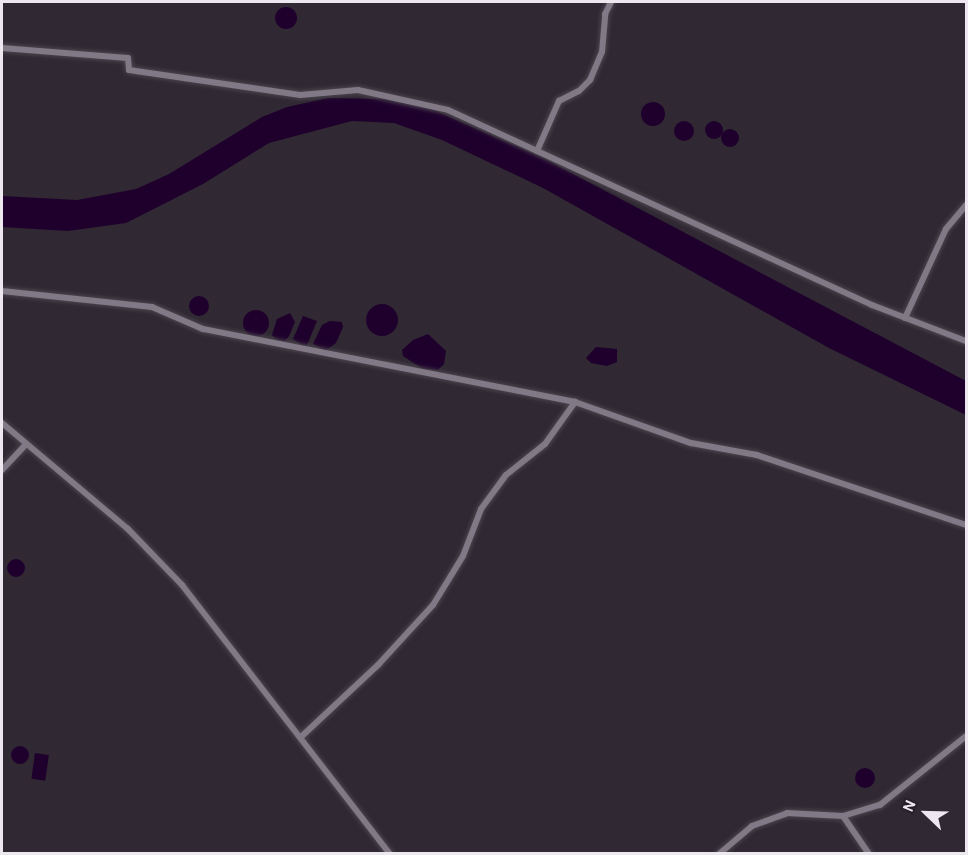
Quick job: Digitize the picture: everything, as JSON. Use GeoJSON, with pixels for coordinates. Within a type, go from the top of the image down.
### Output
{"type":"FeatureCollection","features":[{"type":"Feature","properties":{"kind":"street"},"geometry":{"type":"LineString","coordinates":[[537,151],[559,101],[579,91],[590,80],[602,52],[605,14],[611,2]]}},
{"type":"Feature","properties":{"kind":"street"},"geometry":{"type":"LineString","coordinates":[[2,48],[128,58],[129,70],[300,95],[358,90],[448,110],[905,318],[966,341]]}},
{"type":"Feature","properties":{"kind":"street"},"geometry":{"type":"LineString","coordinates":[[905,318],[946,229],[966,205]]}},
{"type":"Feature","properties":{"kind":"street"},"geometry":{"type":"LineString","coordinates":[[2,291],[152,307],[203,329],[575,402],[691,443],[757,455],[966,525]]}},
{"type":"Feature","properties":{"kind":"street"},"geometry":{"type":"LineString","coordinates":[[302,736],[378,665],[433,604],[463,556],[482,509],[506,475],[545,444],[575,402]]}},
{"type":"Feature","properties":{"kind":"street"},"geometry":{"type":"LineString","coordinates":[[2,423],[128,529],[182,585],[302,736],[387,852]]}},
{"type":"Feature","properties":{"kind":"street"},"geometry":{"type":"LineString","coordinates":[[2,470],[26,444]]}},
{"type":"Feature","properties":{"kind":"street"},"geometry":{"type":"LineString","coordinates":[[719,854],[752,826],[787,813],[843,816],[880,805],[966,736]]}},
{"type":"Feature","properties":{"kind":"street"},"geometry":{"type":"LineString","coordinates":[[843,816],[868,854]]}},
{"type":"Feature","properties":{"kind":"shaded area"},"geometry":{"type":"Polygon","coordinates":[[[286,7],[294,10],[297,18],[294,26],[286,29],[278,26],[275,18],[278,10],[286,7]]]}},
{"type":"Feature","properties":{"kind":"shaded area"},"geometry":{"type":"Polygon","coordinates":[[[328,98],[386,99],[429,108],[541,157],[966,381],[966,415],[829,348],[543,188],[442,140],[394,123],[352,121],[269,143],[203,184],[126,223],[68,231],[2,227],[2,196],[77,200],[136,189],[169,174],[262,117],[287,107],[328,98]]]}},
{"type":"Feature","properties":{"kind":"shaded area"},"geometry":{"type":"Polygon","coordinates":[[[653,102],[662,105],[665,114],[662,123],[653,126],[644,123],[641,114],[644,105],[653,102]]]}},
{"type":"Feature","properties":{"kind":"shaded area"},"geometry":{"type":"Polygon","coordinates":[[[684,121],[691,124],[694,131],[691,138],[684,141],[677,138],[674,131],[677,124],[684,121]]]}},
{"type":"Feature","properties":{"kind":"shaded area"},"geometry":{"type":"Polygon","coordinates":[[[714,121],[720,124],[723,130],[720,136],[714,139],[708,136],[705,130],[708,124],[714,121]]]}},
{"type":"Feature","properties":{"kind":"shaded area"},"geometry":{"type":"Polygon","coordinates":[[[726,129],[734,129],[739,134],[737,145],[726,147],[721,142],[721,134],[726,129]]]}},
{"type":"Feature","properties":{"kind":"shaded area"},"geometry":{"type":"Polygon","coordinates":[[[199,296],[206,299],[209,306],[206,313],[199,316],[192,313],[189,306],[192,299],[199,296]]]}},
{"type":"Feature","properties":{"kind":"shaded area"},"geometry":{"type":"Polygon","coordinates":[[[382,304],[393,309],[398,320],[393,331],[382,336],[371,331],[366,320],[371,309],[382,304]]]}},
{"type":"Feature","properties":{"kind":"shaded area"},"geometry":{"type":"Polygon","coordinates":[[[256,310],[265,314],[269,323],[265,332],[256,336],[247,332],[243,323],[247,314],[256,310]]]}},
{"type":"Feature","properties":{"kind":"shaded area"},"geometry":{"type":"Polygon","coordinates":[[[290,313],[295,322],[289,336],[285,341],[277,340],[272,335],[277,319],[290,313]]]}},
{"type":"Feature","properties":{"kind":"shaded area"},"geometry":{"type":"Polygon","coordinates":[[[303,316],[317,321],[307,345],[303,346],[293,339],[303,316]]]}},
{"type":"Feature","properties":{"kind":"shaded area"},"geometry":{"type":"Polygon","coordinates":[[[330,321],[342,322],[343,327],[336,343],[325,351],[313,344],[322,325],[330,321]]]}},
{"type":"Feature","properties":{"kind":"shaded area"},"geometry":{"type":"Polygon","coordinates":[[[428,334],[446,351],[444,364],[438,370],[423,369],[403,356],[402,350],[413,340],[428,334]]]}},
{"type":"Feature","properties":{"kind":"shaded area"},"geometry":{"type":"Polygon","coordinates":[[[596,347],[617,349],[617,362],[607,366],[591,363],[586,358],[596,347]]]}},
{"type":"Feature","properties":{"kind":"shaded area"},"geometry":{"type":"Polygon","coordinates":[[[16,559],[22,562],[25,568],[22,574],[16,577],[10,574],[7,568],[10,562],[16,559]]]}},
{"type":"Feature","properties":{"kind":"shaded area"},"geometry":{"type":"Polygon","coordinates":[[[20,746],[28,751],[29,755],[24,763],[20,764],[12,759],[11,755],[16,747],[20,746]]]}},
{"type":"Feature","properties":{"kind":"shaded area"},"geometry":{"type":"Polygon","coordinates":[[[35,753],[49,755],[45,781],[31,779],[35,753]]]}},
{"type":"Feature","properties":{"kind":"shaded area"},"geometry":{"type":"Polygon","coordinates":[[[865,768],[872,771],[875,778],[872,785],[865,788],[858,785],[855,778],[858,771],[865,768]]]}}]}
